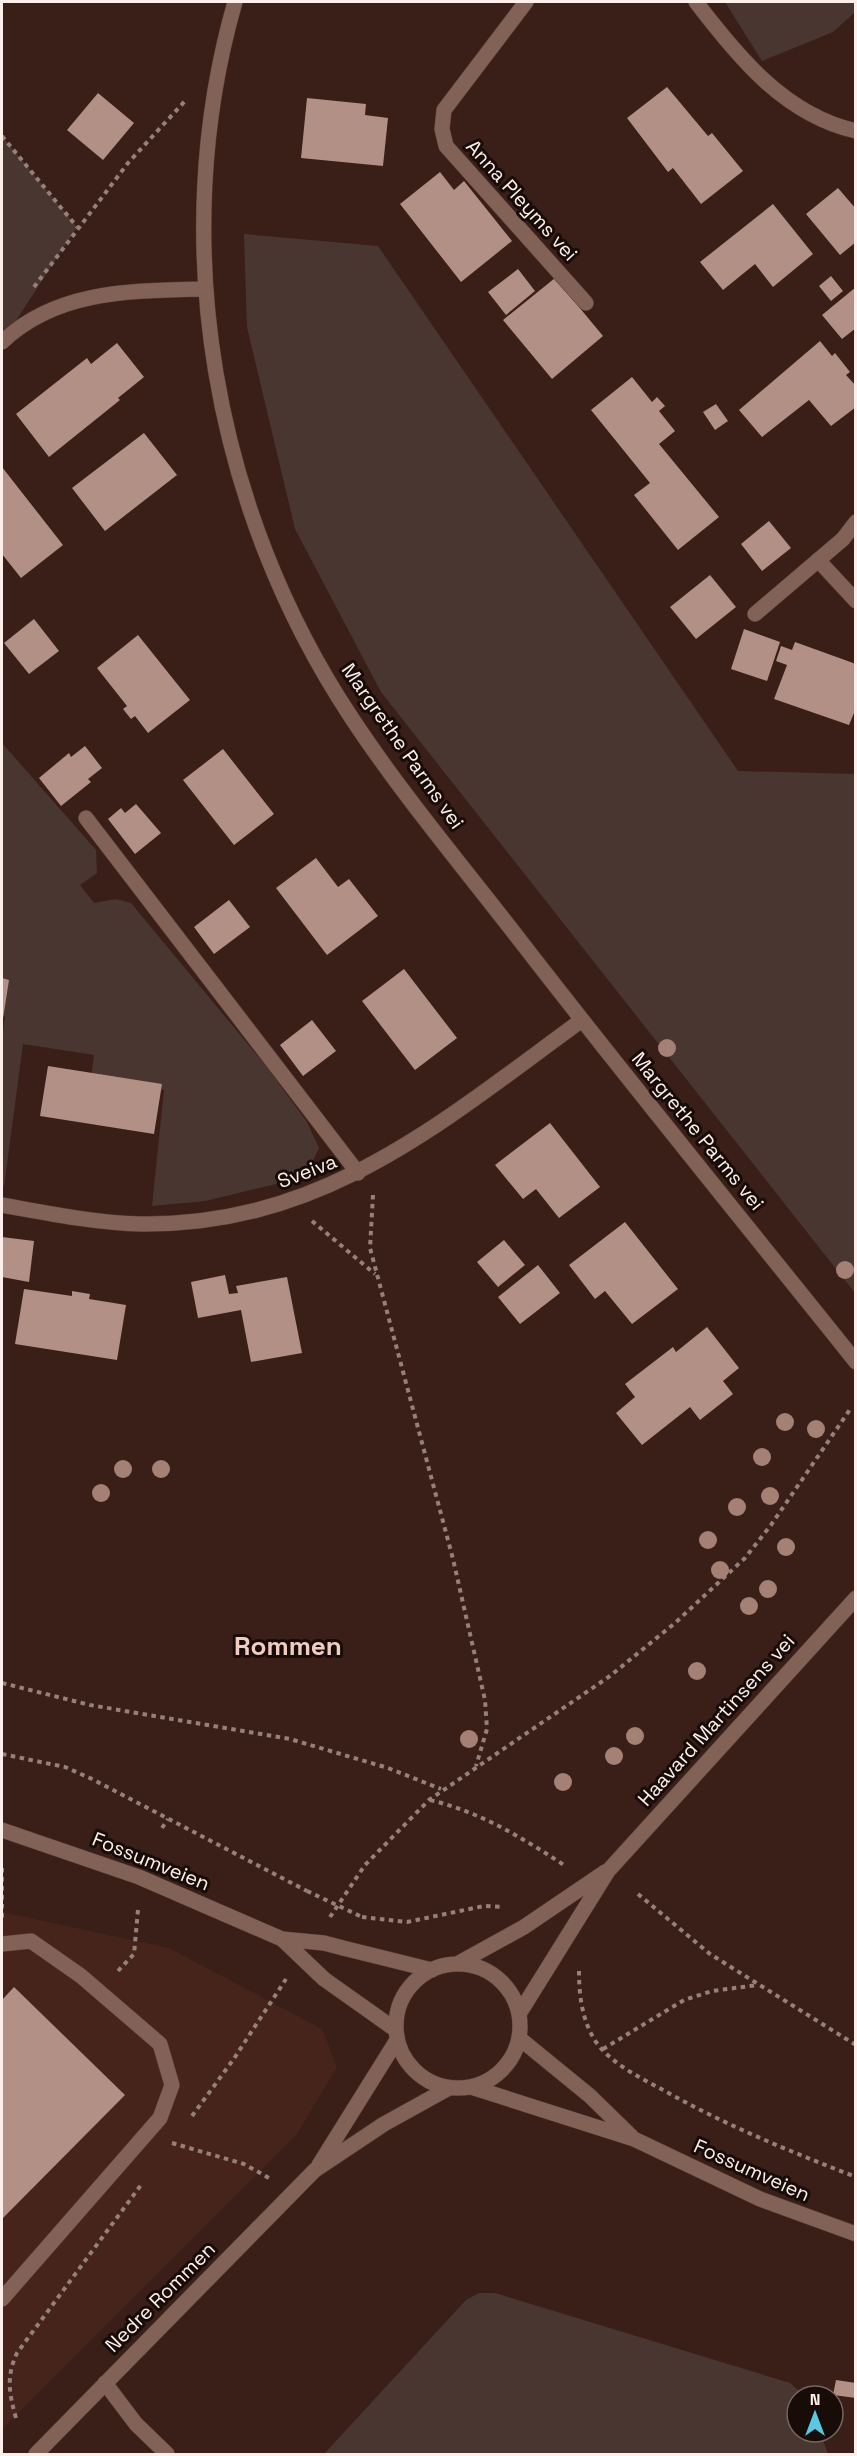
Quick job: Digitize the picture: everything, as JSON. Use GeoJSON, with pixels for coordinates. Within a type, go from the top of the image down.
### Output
{"type":"FeatureCollection","features":[{"type":"Feature","properties":{"kind":"street","name":"Margrethe Parms vei"},"geometry":{"type":"LineString","coordinates":[[235,2],[223,56],[210,135],[206,184],[206,289],[215,368],[232,452],[256,527],[291,612],[350,715],[367,740],[582,1020],[855,1362]]}},
{"type":"Feature","properties":{"kind":"street","name":"Anna Pleyms vei"},"geometry":{"type":"LineString","coordinates":[[526,2],[444,110],[442,129],[447,146],[586,303]]}},
{"type":"Feature","properties":{"kind":"street"},"geometry":{"type":"LineString","coordinates":[[696,2],[730,46],[777,93],[829,125],[855,131]]}},
{"type":"Feature","properties":{"kind":"street"},"geometry":{"type":"LineString","coordinates":[[2,342],[39,315],[68,301],[126,291],[206,289]]}},
{"type":"Feature","properties":{"kind":"street"},"geometry":{"type":"LineString","coordinates":[[755,614],[843,539],[855,522]]}},
{"type":"Feature","properties":{"kind":"street"},"geometry":{"type":"LineString","coordinates":[[818,560],[855,601]]}},
{"type":"Feature","properties":{"kind":"street"},"geometry":{"type":"LineString","coordinates":[[86,818],[358,1173]]}},
{"type":"Feature","properties":{"kind":"street","name":"Sveiva"},"geometry":{"type":"LineString","coordinates":[[2,1206],[140,1224],[189,1222],[231,1216],[289,1201],[358,1173],[445,1121],[582,1020]]}},
{"type":"Feature","properties":{"kind":"street","name":"Haavard Martinsens vei"},"geometry":{"type":"LineString","coordinates":[[519,2014],[608,1870],[855,1598]]}},
{"type":"Feature","properties":{"kind":"street","name":"Fossumveien"},"geometry":{"type":"LineString","coordinates":[[2,1830],[139,1877],[279,1938],[324,1943],[432,1970]]}},
{"type":"Feature","properties":{"kind":"street","name":"Haavard Martinsens vei"},"geometry":{"type":"LineString","coordinates":[[457,1964],[524,1927],[608,1870]]}},
{"type":"Feature","properties":{"kind":"street","name":"Fossumveien"},"geometry":{"type":"LineString","coordinates":[[279,1938],[324,1978],[397,2035]]}},
{"type":"Feature","properties":{"kind":"street"},"geometry":{"type":"LineString","coordinates":[[2,1944],[31,1941],[99,1991],[160,2044],[172,2085],[160,2118],[2,2300]]}},
{"type":"Feature","properties":{"kind":"street"},"geometry":{"type":"LineString","coordinates":[[457,1964],[474,1966],[490,1973],[503,1984],[513,1998],[519,2014],[519,2038],[513,2055],[502,2070],[488,2081],[471,2087],[449,2088],[431,2083],[416,2072],[404,2058],[397,2035],[398,2012],[405,1995],[417,1980],[432,1970],[457,1964]]}},
{"type":"Feature","properties":{"kind":"street","name":"Nedre Rommen"},"geometry":{"type":"LineString","coordinates":[[315,2170],[397,2035]]}},
{"type":"Feature","properties":{"kind":"street","name":"Fossumveien"},"geometry":{"type":"LineString","coordinates":[[519,2038],[590,2096],[634,2139]]}},
{"type":"Feature","properties":{"kind":"street","name":"Fossumveien"},"geometry":{"type":"LineString","coordinates":[[471,2087],[634,2139],[760,2199],[855,2234]]}},
{"type":"Feature","properties":{"kind":"street","name":"Nedre Rommen"},"geometry":{"type":"LineString","coordinates":[[36,2454],[315,2170],[384,2124],[449,2088]]}},
{"type":"Feature","properties":{"kind":"street"},"geometry":{"type":"LineString","coordinates":[[105,2383],[136,2424],[167,2454]]}},
{"type":"Feature","properties":{"kind":"path"},"geometry":{"type":"LineString","coordinates":[[29,294],[77,226],[128,163],[185,101]]}},
{"type":"Feature","properties":{"kind":"path"},"geometry":{"type":"LineString","coordinates":[[2,136],[77,226]]}},
{"type":"Feature","properties":{"kind":"path"},"geometry":{"type":"LineString","coordinates":[[373,1192],[370,1248],[453,1559],[485,1700],[486,1729],[476,1766]]}},
{"type":"Feature","properties":{"kind":"path"},"geometry":{"type":"LineString","coordinates":[[289,1201],[377,1275]]}},
{"type":"Feature","properties":{"kind":"path"},"geometry":{"type":"LineString","coordinates":[[365,1865],[441,1790],[568,1707],[610,1676],[675,1623],[745,1558],[771,1525],[851,1407]]}},
{"type":"Feature","properties":{"kind":"path"},"geometry":{"type":"LineString","coordinates":[[2,1683],[90,1704],[290,1739],[388,1768],[441,1790]]}},
{"type":"Feature","properties":{"kind":"path"},"geometry":{"type":"LineString","coordinates":[[2,1754],[65,1767],[362,1917],[407,1922],[484,1906],[510,1908]]}},
{"type":"Feature","properties":{"kind":"path"},"geometry":{"type":"LineString","coordinates":[[429,1800],[459,1807],[508,1829],[564,1865]]}},
{"type":"Feature","properties":{"kind":"path"},"geometry":{"type":"LineString","coordinates":[[162,1828],[168,1819]]}},
{"type":"Feature","properties":{"kind":"path"},"geometry":{"type":"LineString","coordinates":[[2,1868],[2,1944]]}},
{"type":"Feature","properties":{"kind":"path"},"geometry":{"type":"LineString","coordinates":[[638,1894],[710,1954],[855,2045]]}},
{"type":"Feature","properties":{"kind":"path"},"geometry":{"type":"LineString","coordinates":[[99,1991],[134,1954],[138,1910]]}},
{"type":"Feature","properties":{"kind":"path"},"geometry":{"type":"LineString","coordinates":[[579,1968],[579,1986],[586,2024],[603,2049],[637,2076],[729,2125],[855,2176]]}},
{"type":"Feature","properties":{"kind":"path"},"geometry":{"type":"LineString","coordinates":[[603,2049],[684,2000],[712,1991],[759,1985]]}},
{"type":"Feature","properties":{"kind":"path"},"geometry":{"type":"LineString","coordinates":[[185,2125],[233,2060],[279,1989]]}},
{"type":"Feature","properties":{"kind":"path"},"geometry":{"type":"LineString","coordinates":[[165,2152],[178,2134]]}},
{"type":"Feature","properties":{"kind":"path"},"geometry":{"type":"LineString","coordinates":[[172,2143],[244,2164],[270,2178]]}},
{"type":"Feature","properties":{"kind":"path"},"geometry":{"type":"LineString","coordinates":[[16,2418],[8,2385],[10,2369],[17,2353],[145,2180]]}},
{"type":"Feature","properties":{"kind":"shaded area"},"geometry":{"type":"Polygon","coordinates":[[[725,2],[855,2],[855,12],[833,32],[762,61],[725,2]]]}},
{"type":"Feature","properties":{"kind":"shaded area"},"geometry":{"type":"Polygon","coordinates":[[[2,136],[77,227],[2,342],[2,136]]]}},
{"type":"Feature","properties":{"kind":"shaded area"},"geometry":{"type":"Polygon","coordinates":[[[244,234],[378,246],[738,771],[855,774],[855,1293],[381,692],[295,529],[247,327],[244,234]]]}},
{"type":"Feature","properties":{"kind":"shaded area"},"geometry":{"type":"Polygon","coordinates":[[[2,743],[96,850],[97,873],[80,885],[94,903],[116,899],[131,903],[266,1066],[307,1122],[319,1148],[305,1177],[205,1201],[152,1206],[164,1090],[91,1078],[94,1055],[23,1044],[4,1187],[2,1186],[2,1038],[5,1016],[2,1015],[2,743]]]}},
{"type":"Feature","properties":{"kind":"shaded area"},"geometry":{"type":"Polygon","coordinates":[[[2,1912],[169,1948],[322,2029],[337,2067],[297,2134],[2,2429],[2,1912]]]}},
{"type":"Feature","properties":{"kind":"shaded area"},"geometry":{"type":"Polygon","coordinates":[[[479,2293],[495,2293],[790,2383],[785,2384],[785,2444],[824,2444],[828,2454],[324,2454],[466,2300],[479,2293]]]}},
{"type":"Feature","properties":{"kind":"building"},"geometry":{"type":"Polygon","coordinates":[[[667,87],[708,136],[712,133],[743,171],[701,204],[673,168],[668,172],[627,118],[667,87]]]}},
{"type":"Feature","properties":{"kind":"building"},"geometry":{"type":"Polygon","coordinates":[[[98,93],[134,123],[103,160],[67,130],[98,93]]]}},
{"type":"Feature","properties":{"kind":"building"},"geometry":{"type":"Polygon","coordinates":[[[307,98],[366,104],[365,115],[388,118],[383,166],[301,158],[307,98]]]}},
{"type":"Feature","properties":{"kind":"building"},"geometry":{"type":"Polygon","coordinates":[[[440,172],[454,190],[464,181],[512,241],[461,282],[400,204],[440,172]]]}},
{"type":"Feature","properties":{"kind":"building"},"geometry":{"type":"Polygon","coordinates":[[[838,188],[856,209],[856,242],[840,255],[806,214],[838,188]]]}},
{"type":"Feature","properties":{"kind":"building"},"geometry":{"type":"Polygon","coordinates":[[[773,204],[813,254],[773,287],[755,264],[723,290],[700,262],[773,204]]]}},
{"type":"Feature","properties":{"kind":"building"},"geometry":{"type":"Polygon","coordinates":[[[518,269],[535,291],[506,315],[488,292],[518,269]]]}},
{"type":"Feature","properties":{"kind":"building"},"geometry":{"type":"Polygon","coordinates":[[[831,276],[843,291],[831,301],[819,286],[831,276]]]}},
{"type":"Feature","properties":{"kind":"building"},"geometry":{"type":"Polygon","coordinates":[[[555,278],[603,336],[552,379],[503,320],[555,278]]]}},
{"type":"Feature","properties":{"kind":"building"},"geometry":{"type":"Polygon","coordinates":[[[856,287],[856,328],[842,339],[822,315],[856,287]]]}},
{"type":"Feature","properties":{"kind":"building"},"geometry":{"type":"Polygon","coordinates":[[[820,341],[832,356],[835,353],[850,372],[846,375],[856,386],[856,407],[831,426],[809,400],[762,437],[739,410],[820,341]]]}},
{"type":"Feature","properties":{"kind":"building"},"geometry":{"type":"Polygon","coordinates":[[[117,343],[144,377],[118,398],[120,400],[49,457],[16,414],[87,358],[91,364],[117,343]]]}},
{"type":"Feature","properties":{"kind":"building"},"geometry":{"type":"Polygon","coordinates":[[[632,377],[652,402],[657,397],[665,406],[659,411],[675,431],[659,444],[719,517],[678,550],[634,495],[650,483],[591,410],[632,377]]]}},
{"type":"Feature","properties":{"kind":"building"},"geometry":{"type":"Polygon","coordinates":[[[716,404],[728,421],[715,430],[703,412],[716,404]]]}},
{"type":"Feature","properties":{"kind":"building"},"geometry":{"type":"Polygon","coordinates":[[[144,433],[177,475],[105,531],[72,488],[144,433]]]}},
{"type":"Feature","properties":{"kind":"building"},"geometry":{"type":"Polygon","coordinates":[[[2,467],[63,545],[21,578],[2,554],[2,467]]]}},
{"type":"Feature","properties":{"kind":"building"},"geometry":{"type":"Polygon","coordinates":[[[769,521],[791,548],[762,571],[741,544],[769,521]]]}},
{"type":"Feature","properties":{"kind":"building"},"geometry":{"type":"Polygon","coordinates":[[[710,575],[736,607],[696,639],[670,607],[710,575]]]}},
{"type":"Feature","properties":{"kind":"building"},"geometry":{"type":"Polygon","coordinates":[[[34,619],[59,651],[29,674],[4,643],[34,619]]]}},
{"type":"Feature","properties":{"kind":"building"},"geometry":{"type":"Polygon","coordinates":[[[744,629],[780,642],[767,681],[731,669],[744,629]]]}},
{"type":"Feature","properties":{"kind":"building"},"geometry":{"type":"Polygon","coordinates":[[[138,635],[190,700],[148,733],[135,716],[131,719],[123,709],[127,706],[97,668],[138,635]]]}},
{"type":"Feature","properties":{"kind":"building"},"geometry":{"type":"Polygon","coordinates":[[[795,642],[856,664],[856,708],[849,725],[774,699],[787,665],[776,661],[781,646],[792,650],[795,642]]]}},
{"type":"Feature","properties":{"kind":"building"},"geometry":{"type":"Polygon","coordinates":[[[85,746],[102,768],[88,779],[91,782],[61,806],[39,778],[69,753],[71,757],[85,746]]]}},
{"type":"Feature","properties":{"kind":"building"},"geometry":{"type":"Polygon","coordinates":[[[223,749],[274,814],[234,845],[183,780],[223,749]]]}},
{"type":"Feature","properties":{"kind":"building"},"geometry":{"type":"Polygon","coordinates":[[[136,804],[161,833],[135,854],[108,819],[121,808],[125,813],[136,804]]]}},
{"type":"Feature","properties":{"kind":"building"},"geometry":{"type":"Polygon","coordinates":[[[316,858],[338,887],[349,879],[378,916],[327,955],[276,888],[316,858]]]}},
{"type":"Feature","properties":{"kind":"building"},"geometry":{"type":"Polygon","coordinates":[[[229,900],[250,927],[214,954],[194,927],[229,900]]]}},
{"type":"Feature","properties":{"kind":"building"},"geometry":{"type":"Polygon","coordinates":[[[404,969],[457,1038],[415,1070],[362,1001],[404,969]]]}},
{"type":"Feature","properties":{"kind":"building"},"geometry":{"type":"Polygon","coordinates":[[[2,978],[9,980],[3,1019],[2,1019],[2,978]]]}},
{"type":"Feature","properties":{"kind":"building"},"geometry":{"type":"Polygon","coordinates":[[[312,1020],[336,1051],[303,1076],[280,1045],[312,1020]]]}},
{"type":"Feature","properties":{"kind":"building"},"geometry":{"type":"Polygon","coordinates":[[[48,1066],[162,1084],[154,1134],[40,1116],[48,1066]]]}},
{"type":"Feature","properties":{"kind":"building"},"geometry":{"type":"Polygon","coordinates":[[[550,1123],[600,1187],[559,1218],[536,1189],[523,1199],[495,1165],[550,1123]]]}},
{"type":"Feature","properties":{"kind":"building"},"geometry":{"type":"Polygon","coordinates":[[[625,1222],[678,1289],[632,1324],[605,1291],[595,1299],[569,1265],[625,1222]]]}},
{"type":"Feature","properties":{"kind":"building"},"geometry":{"type":"Polygon","coordinates":[[[2,1237],[34,1241],[29,1282],[2,1277],[2,1237]]]}},
{"type":"Feature","properties":{"kind":"building"},"geometry":{"type":"Polygon","coordinates":[[[504,1240],[525,1265],[498,1287],[477,1262],[504,1240]]]}},
{"type":"Feature","properties":{"kind":"building"},"geometry":{"type":"Polygon","coordinates":[[[538,1265],[560,1293],[520,1324],[498,1297],[538,1265]]]}},
{"type":"Feature","properties":{"kind":"building"},"geometry":{"type":"Polygon","coordinates":[[[225,1275],[229,1294],[238,1293],[236,1286],[287,1277],[302,1353],[251,1362],[241,1310],[198,1318],[191,1282],[225,1275]]]}},
{"type":"Feature","properties":{"kind":"building"},"geometry":{"type":"Polygon","coordinates":[[[24,1289],[72,1296],[72,1291],[90,1294],[89,1299],[126,1305],[117,1360],[15,1344],[24,1289]]]}},
{"type":"Feature","properties":{"kind":"building"},"geometry":{"type":"Polygon","coordinates":[[[707,1327],[739,1368],[723,1381],[733,1394],[700,1420],[690,1407],[642,1445],[616,1413],[635,1397],[625,1384],[673,1347],[676,1352],[707,1327]]]}},
{"type":"Feature","properties":{"kind":"building"},"geometry":{"type":"Polygon","coordinates":[[[14,1987],[125,2095],[2,2219],[2,2000],[14,1987]]]}},
{"type":"Feature","properties":{"kind":"building"},"geometry":{"type":"Polygon","coordinates":[[[836,2380],[856,2383],[856,2398],[845,2397],[845,2384],[835,2384],[836,2380]]]}},
{"type":"Feature","properties":{"kind":"district","name":"Rommen"},"geometry":{"type":"Point","coordinates":[288,1646]}}]}
